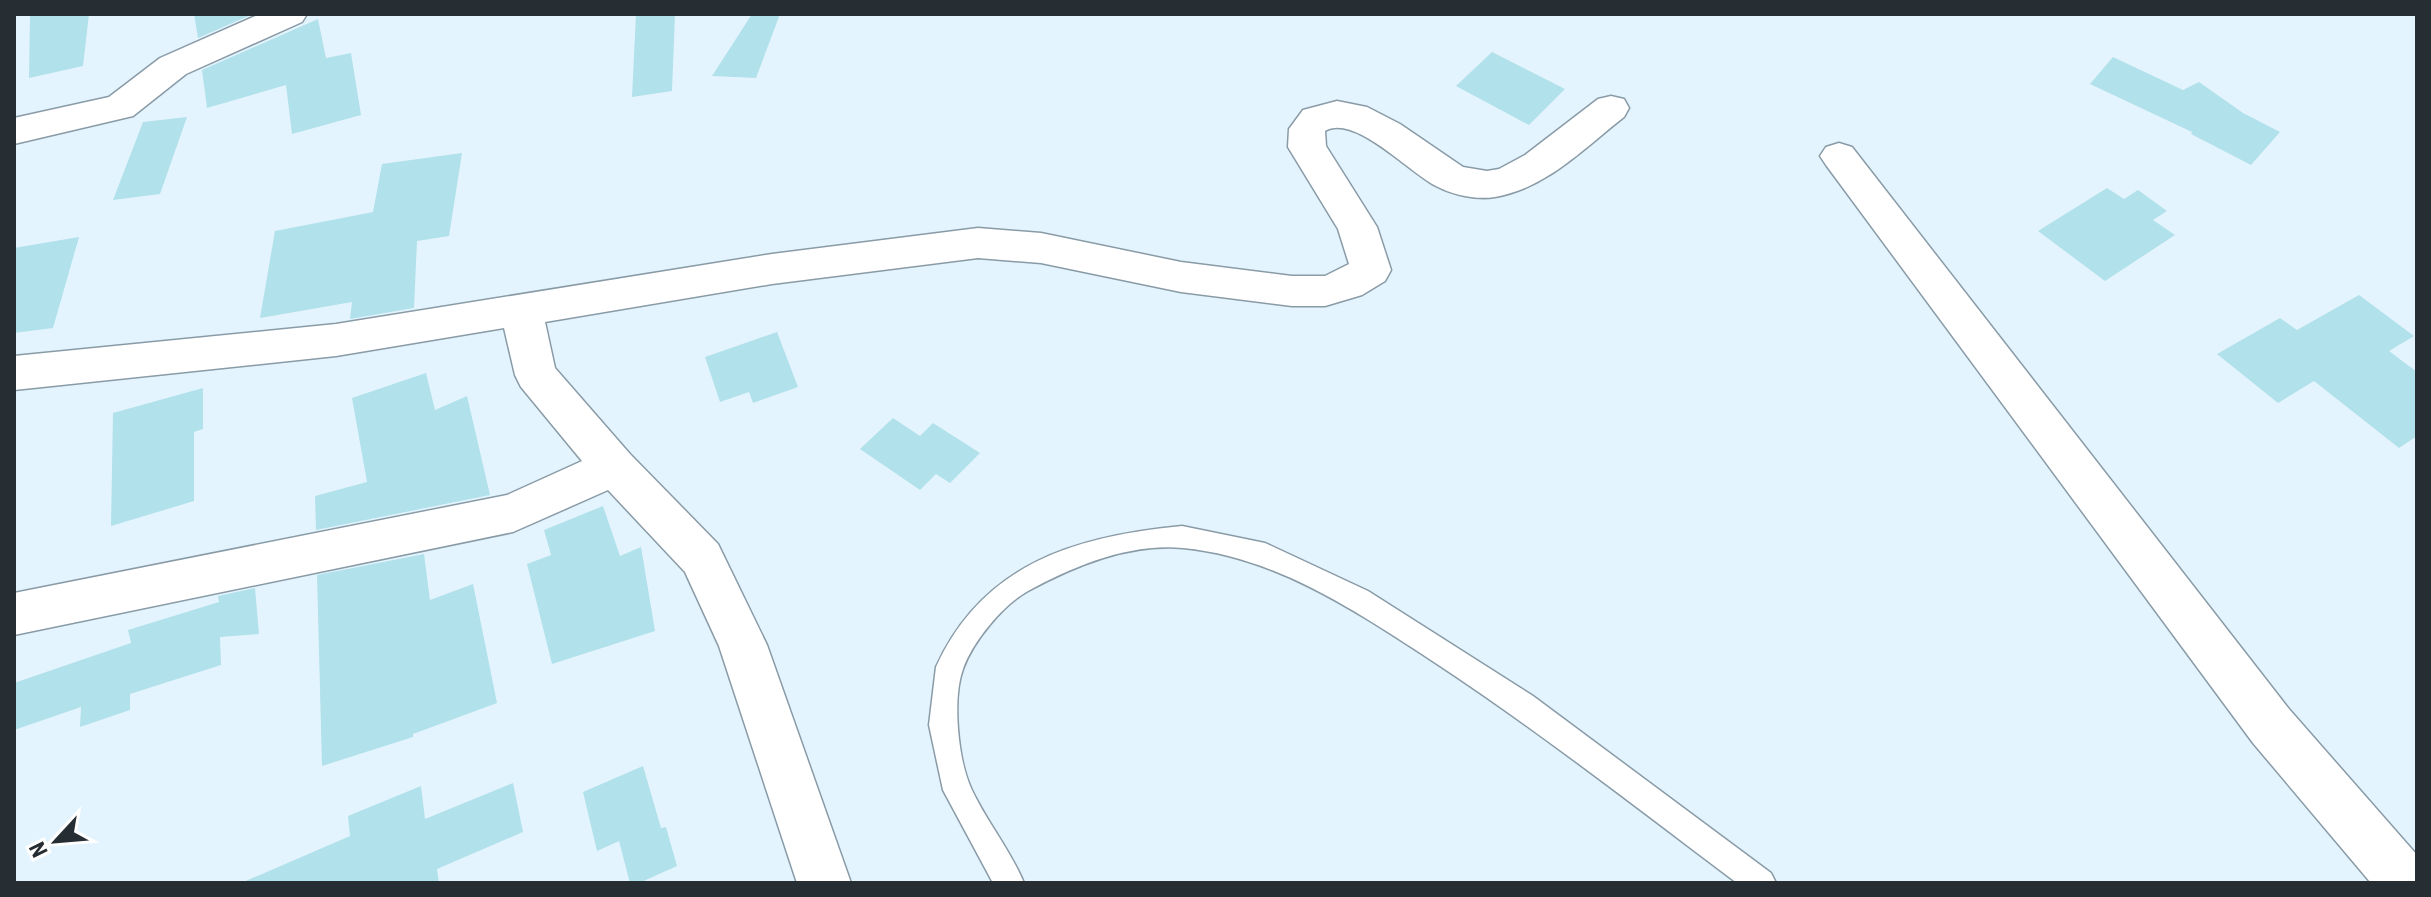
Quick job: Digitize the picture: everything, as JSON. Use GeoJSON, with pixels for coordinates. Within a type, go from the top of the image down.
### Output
{"type":"FeatureCollection","features":[{"type":"Feature","properties":{"kind":"street"},"geometry":{"type":"LineString","coordinates":[[14,131],[120,107],[173,66],[290,14]]}},
{"type":"Feature","properties":{"kind":"street"},"geometry":{"type":"LineString","coordinates":[[14,373],[336,340],[772,269],[978,243],[1041,248],[1181,277],[1292,291],[1325,291],[1348,284],[1371,270],[1357,227],[1307,147],[1305,131],[1312,121],[1331,113],[1356,115],[1449,176],[1468,183],[1494,184],[1522,176],[1611,108]]}},
{"type":"Feature","properties":{"kind":"street"},"geometry":{"type":"LineString","coordinates":[[1839,156],[2271,726],[2406,883]]}},
{"type":"Feature","properties":{"kind":"street"},"geometry":{"type":"LineString","coordinates":[[522,308],[536,375],[614,467],[702,558],[743,645],[824,883]]}},
{"type":"Feature","properties":{"kind":"street"},"geometry":{"type":"LineString","coordinates":[[14,614],[513,513],[614,467]]}},
{"type":"Feature","properties":{"kind":"lane"},"geometry":{"type":"LineString","coordinates":[[1009,883],[957,790],[943,725],[949,667],[972,629],[1009,589],[1066,558],[1127,542],[1182,537],[1265,554],[1359,599],[1523,705],[1761,883]]}},
{"type":"Feature","properties":{"kind":"building"},"geometry":{"type":"Polygon","coordinates":[[[30,14],[89,14],[83,66],[29,78],[30,14]]]}},
{"type":"Feature","properties":{"kind":"building"},"geometry":{"type":"Polygon","coordinates":[[[194,14],[253,14],[198,38],[194,14]]]}},
{"type":"Feature","properties":{"kind":"building"},"geometry":{"type":"Polygon","coordinates":[[[636,14],[675,14],[672,91],[632,97],[636,14]]]}},
{"type":"Feature","properties":{"kind":"building"},"geometry":{"type":"Polygon","coordinates":[[[752,14],[780,14],[756,78],[712,76],[752,14]]]}},
{"type":"Feature","properties":{"kind":"building"},"geometry":{"type":"Polygon","coordinates":[[[318,19],[326,58],[351,53],[361,115],[292,134],[286,85],[207,108],[202,70],[318,19]]]}},
{"type":"Feature","properties":{"kind":"building"},"geometry":{"type":"Polygon","coordinates":[[[1492,52],[1565,89],[1529,125],[1456,86],[1492,52]]]}},
{"type":"Feature","properties":{"kind":"building"},"geometry":{"type":"Polygon","coordinates":[[[2113,57],[2183,90],[2199,82],[2243,113],[2280,132],[2251,165],[2192,132],[2090,84],[2113,57]]]}},
{"type":"Feature","properties":{"kind":"building"},"geometry":{"type":"Polygon","coordinates":[[[187,117],[160,194],[113,200],[143,122],[187,117]]]}},
{"type":"Feature","properties":{"kind":"building"},"geometry":{"type":"Polygon","coordinates":[[[462,153],[449,236],[417,241],[414,308],[350,319],[352,302],[260,318],[275,231],[373,212],[382,164],[462,153]]]}},
{"type":"Feature","properties":{"kind":"building"},"geometry":{"type":"Polygon","coordinates":[[[2107,188],[2124,199],[2138,190],[2167,211],[2153,220],[2175,235],[2105,281],[2038,231],[2107,188]]]}},
{"type":"Feature","properties":{"kind":"building"},"geometry":{"type":"Polygon","coordinates":[[[79,237],[53,328],[14,333],[14,248],[79,237]]]}},
{"type":"Feature","properties":{"kind":"building"},"geometry":{"type":"Polygon","coordinates":[[[2359,295],[2414,336],[2389,351],[2417,372],[2417,436],[2399,448],[2314,381],[2278,403],[2217,354],[2280,318],[2297,330],[2359,295]]]}},
{"type":"Feature","properties":{"kind":"building"},"geometry":{"type":"Polygon","coordinates":[[[777,332],[798,387],[753,403],[749,392],[720,402],[705,357],[777,332]]]}},
{"type":"Feature","properties":{"kind":"building"},"geometry":{"type":"Polygon","coordinates":[[[426,373],[435,410],[467,396],[490,495],[316,530],[315,496],[367,482],[352,398],[426,373]]]}},
{"type":"Feature","properties":{"kind":"building"},"geometry":{"type":"Polygon","coordinates":[[[203,388],[203,429],[194,432],[194,501],[111,526],[113,413],[203,388]]]}},
{"type":"Feature","properties":{"kind":"building"},"geometry":{"type":"Polygon","coordinates":[[[893,418],[920,436],[933,423],[980,453],[950,483],[936,474],[920,490],[860,449],[893,418]]]}},
{"type":"Feature","properties":{"kind":"building"},"geometry":{"type":"Polygon","coordinates":[[[603,506],[620,556],[641,547],[655,631],[552,664],[527,564],[551,555],[544,530],[603,506]]]}},
{"type":"Feature","properties":{"kind":"building"},"geometry":{"type":"Polygon","coordinates":[[[424,554],[430,600],[473,584],[497,703],[413,734],[413,737],[322,766],[317,575],[424,554]]]}},
{"type":"Feature","properties":{"kind":"building"},"geometry":{"type":"Polygon","coordinates":[[[255,588],[259,634],[220,637],[221,665],[130,694],[130,710],[80,727],[81,707],[14,730],[14,683],[131,643],[128,630],[219,602],[218,596],[255,588]]]}},
{"type":"Feature","properties":{"kind":"building"},"geometry":{"type":"Polygon","coordinates":[[[643,766],[661,828],[666,827],[677,866],[639,883],[630,883],[619,841],[597,851],[583,792],[643,766]]]}},
{"type":"Feature","properties":{"kind":"building"},"geometry":{"type":"Polygon","coordinates":[[[513,783],[523,832],[437,869],[439,883],[241,883],[350,836],[348,816],[421,786],[425,819],[513,783]]]}}]}
